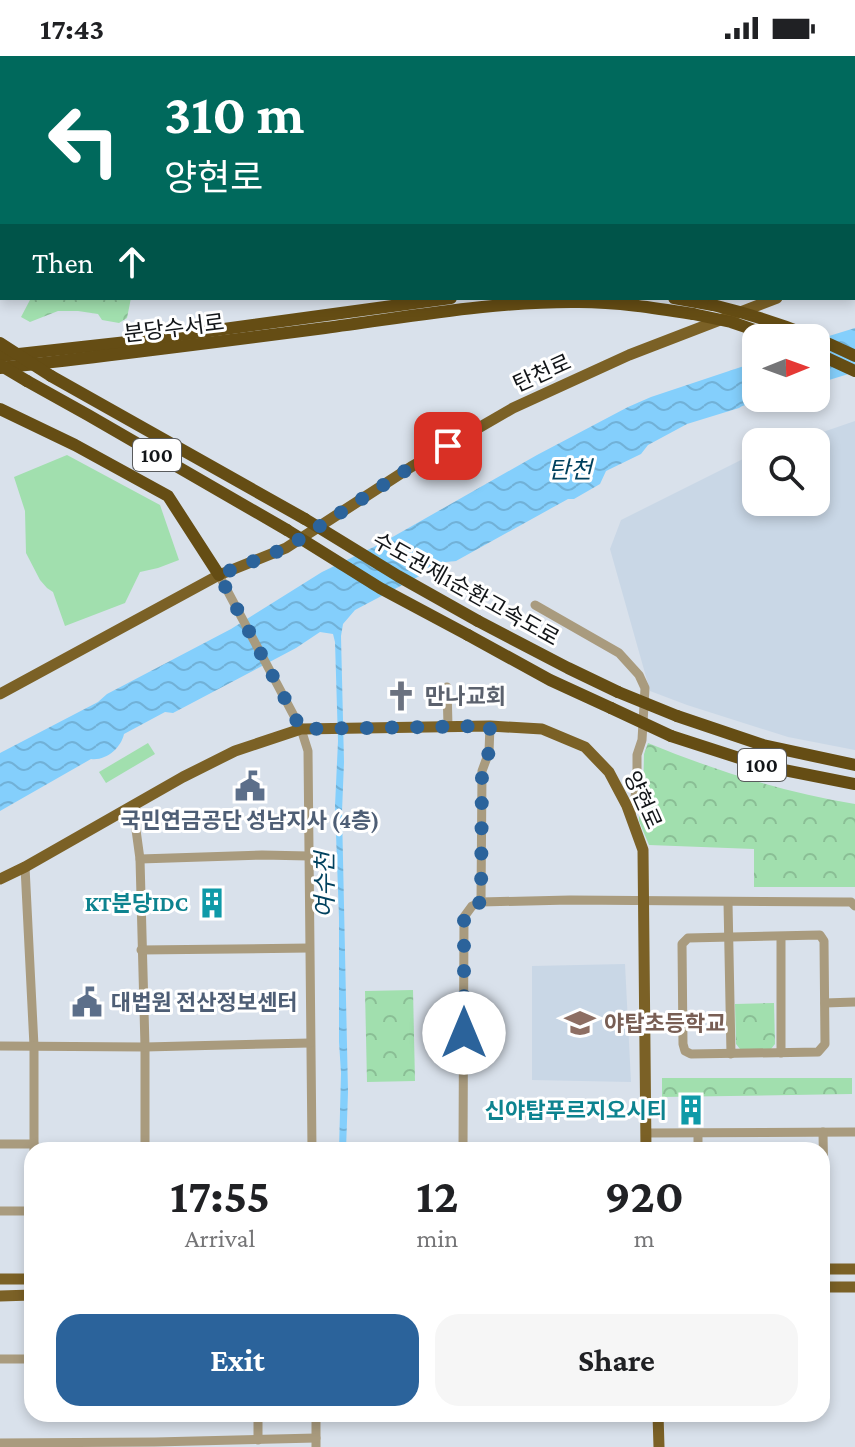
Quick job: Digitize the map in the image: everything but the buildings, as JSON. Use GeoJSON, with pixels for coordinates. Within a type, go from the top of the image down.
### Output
{"type":"FeatureCollection","features":[{"type":"Feature","properties":{"kind":"highway","name":"분당수서로"},"geometry":{"type":"LineString","coordinates":[[0,356],[136,341],[436,300]]}},
{"type":"Feature","properties":{"kind":"highway"},"geometry":{"type":"LineString","coordinates":[[685,300],[759,316],[855,356]]}},
{"type":"Feature","properties":{"kind":"highway","name":"분당수서로"},"geometry":{"type":"LineString","coordinates":[[0,366],[139,353],[498,305],[577,301],[605,303],[693,314],[742,326]]}},
{"type":"Feature","properties":{"kind":"highway","name":"수도권제1순환고속도로"},"geometry":{"type":"LineString","coordinates":[[0,343],[51,376],[305,519],[398,576],[568,668],[677,716],[763,745],[855,765]]}},
{"type":"Feature","properties":{"kind":"highway"},"geometry":{"type":"LineString","coordinates":[[830,359],[855,371]]}},
{"type":"Feature","properties":{"kind":"highway","name":"수도권제1순환고속도로"},"geometry":{"type":"LineString","coordinates":[[0,366],[287,530],[380,588],[550,680],[671,736],[764,766],[855,784]]}},
{"type":"Feature","properties":{"kind":"highway"},"geometry":{"type":"LineString","coordinates":[[0,409],[75,445],[168,496],[219,575]]}},
{"type":"Feature","properties":{"kind":"main road","name":"탄천로"},"geometry":{"type":"LineString","coordinates":[[0,694],[219,575],[286,548],[411,467],[513,408],[629,355],[772,300]]}},
{"type":"Feature","properties":{"kind":"main road","name":"양현로"},"geometry":{"type":"LineString","coordinates":[[301,729],[448,726],[542,729],[585,747],[609,772],[631,815],[643,850],[646,1142]]}},
{"type":"Feature","properties":{"kind":"main road"},"geometry":{"type":"LineString","coordinates":[[0,879],[235,751],[301,729]]}},
{"type":"Feature","properties":{"kind":"main road"},"geometry":{"type":"LineString","coordinates":[[830,1269],[855,1269]]}},
{"type":"Feature","properties":{"kind":"main road"},"geometry":{"type":"LineString","coordinates":[[0,1279],[24,1279]]}},
{"type":"Feature","properties":{"kind":"main road"},"geometry":{"type":"LineString","coordinates":[[830,1287],[855,1287]]}},
{"type":"Feature","properties":{"kind":"main road"},"geometry":{"type":"LineString","coordinates":[[0,1296],[24,1295]]}},
{"type":"Feature","properties":{"kind":"main road"},"geometry":{"type":"LineString","coordinates":[[658,1422],[659,1447]]}},
{"type":"Feature","properties":{"kind":"street"},"geometry":{"type":"LineString","coordinates":[[219,575],[288,703],[308,751],[312,1142]]}},
{"type":"Feature","properties":{"kind":"street"},"geometry":{"type":"LineString","coordinates":[[535,605],[619,653],[639,675],[645,688],[642,740],[637,755],[637,787],[631,815]]}},
{"type":"Feature","properties":{"kind":"street"},"geometry":{"type":"LineString","coordinates":[[447,687],[448,726]]}},
{"type":"Feature","properties":{"kind":"street"},"geometry":{"type":"LineString","coordinates":[[481,902],[482,771],[489,752],[490,726]]}},
{"type":"Feature","properties":{"kind":"street"},"geometry":{"type":"LineString","coordinates":[[133,808],[140,859],[145,1142]]}},
{"type":"Feature","properties":{"kind":"street"},"geometry":{"type":"LineString","coordinates":[[140,859],[309,856]]}},
{"type":"Feature","properties":{"kind":"street"},"geometry":{"type":"LineString","coordinates":[[25,867],[34,1046],[34,1142]]}},
{"type":"Feature","properties":{"kind":"street"},"geometry":{"type":"LineString","coordinates":[[463,1142],[464,917],[472,906],[481,902],[543,900],[851,902],[855,906]]}},
{"type":"Feature","properties":{"kind":"street"},"geometry":{"type":"LineString","coordinates":[[728,902],[731,1054]]}},
{"type":"Feature","properties":{"kind":"street"},"geometry":{"type":"LineString","coordinates":[[820,935],[824,941],[825,1044],[818,1052],[691,1054],[685,1051],[682,944],[688,938],[728,937],[820,935]]}},
{"type":"Feature","properties":{"kind":"street"},"geometry":{"type":"LineString","coordinates":[[781,937],[781,1053]]}},
{"type":"Feature","properties":{"kind":"street"},"geometry":{"type":"LineString","coordinates":[[141,950],[309,948]]}},
{"type":"Feature","properties":{"kind":"street"},"geometry":{"type":"LineString","coordinates":[[825,1003],[855,1002]]}},
{"type":"Feature","properties":{"kind":"street"},"geometry":{"type":"LineString","coordinates":[[0,1046],[145,1047],[310,1043]]}},
{"type":"Feature","properties":{"kind":"street"},"geometry":{"type":"LineString","coordinates":[[823,1132],[823,1142]]}},
{"type":"Feature","properties":{"kind":"street"},"geometry":{"type":"LineString","coordinates":[[646,1133],[855,1132]]}},
{"type":"Feature","properties":{"kind":"street"},"geometry":{"type":"LineString","coordinates":[[698,1133],[698,1142]]}},
{"type":"Feature","properties":{"kind":"street"},"geometry":{"type":"LineString","coordinates":[[0,1144],[24,1146]]}},
{"type":"Feature","properties":{"kind":"street"},"geometry":{"type":"LineString","coordinates":[[0,1211],[24,1211]]}},
{"type":"Feature","properties":{"kind":"street"},"geometry":{"type":"LineString","coordinates":[[0,1359],[24,1359]]}},
{"type":"Feature","properties":{"kind":"street"},"geometry":{"type":"LineString","coordinates":[[258,1422],[258,1440]]}},
{"type":"Feature","properties":{"kind":"street"},"geometry":{"type":"LineString","coordinates":[[0,1443],[71,1445],[258,1440],[316,1443],[316,1422]]}},
{"type":"Feature","properties":{"kind":"shaded area"},"geometry":{"type":"Polygon","coordinates":[[[855,421],[855,750],[788,737],[650,691],[610,549],[621,520],[742,460],[742,516],[830,516],[830,430],[855,421]]]}},
{"type":"Feature","properties":{"kind":"shaded area","name":"야탑초등학교"},"geometry":{"type":"Polygon","coordinates":[[[625,964],[631,1082],[532,1080],[532,966],[625,964]]]}},
{"type":"Feature","properties":{"kind":"green space"},"geometry":{"type":"Polygon","coordinates":[[[30,300],[131,300],[127,318],[119,323],[102,320],[98,314],[78,311],[58,311],[30,322],[21,317],[30,300]]]}},
{"type":"Feature","properties":{"kind":"green space"},"geometry":{"type":"Polygon","coordinates":[[[67,455],[160,505],[179,560],[140,572],[125,603],[65,626],[53,592],[40,580],[26,553],[25,511],[14,477],[67,455]]]}},
{"type":"Feature","properties":{"kind":"green space"},"geometry":{"type":"Polygon","coordinates":[[[148,743],[155,754],[106,783],[99,772],[148,743]]]}},
{"type":"Feature","properties":{"kind":"green space"},"geometry":{"type":"Polygon","coordinates":[[[648,743],[750,780],[855,804],[855,887],[754,887],[754,849],[649,845],[639,821],[644,754],[648,743]]]}},
{"type":"Feature","properties":{"kind":"green space"},"geometry":{"type":"Polygon","coordinates":[[[413,990],[415,1081],[367,1082],[365,991],[413,990]]]}},
{"type":"Feature","properties":{"kind":"green space"},"geometry":{"type":"Polygon","coordinates":[[[774,1003],[775,1044],[771,1049],[740,1049],[736,1044],[735,1004],[774,1003]]]}},
{"type":"Feature","properties":{"kind":"green space"},"geometry":{"type":"Polygon","coordinates":[[[662,1078],[852,1078],[852,1094],[662,1097],[662,1078]]]}},
{"type":"Feature","properties":{"kind":"water"},"geometry":{"type":"Polygon","coordinates":[[[855,328],[855,372],[830,380],[830,336],[855,328]]]}},
{"type":"Feature","properties":{"kind":"water","name":"탄천"},"geometry":{"type":"Polygon","coordinates":[[[742,367],[742,406],[687,424],[648,445],[641,454],[606,471],[600,484],[456,561],[446,562],[355,610],[343,624],[342,812],[348,1092],[346,1142],[339,1142],[341,1073],[335,806],[338,741],[333,634],[320,632],[296,648],[173,713],[165,712],[124,734],[120,744],[107,756],[91,759],[0,811],[0,753],[231,629],[322,572],[382,543],[628,407],[742,367]]]}},
{"type":"Feature","properties":{"kind":"place","name":"만나교회"},"geometry":{"type":"Point","coordinates":[401,696]}},
{"type":"Feature","properties":{"kind":"place","name":"국민연금공단 성남지사 (4층)"},"geometry":{"type":"Point","coordinates":[250,786]}},
{"type":"Feature","properties":{"kind":"place","name":"KT분당IDC"},"geometry":{"type":"Point","coordinates":[212,903]}},
{"type":"Feature","properties":{"kind":"place","name":"대법원 전산정보센터"},"geometry":{"type":"Point","coordinates":[87,1002]}},
{"type":"Feature","properties":{"kind":"place","name":"야탑초등학교"},"geometry":{"type":"Point","coordinates":[580,1023]}},
{"type":"Feature","properties":{"kind":"place","name":"신야탑푸르지오시티"},"geometry":{"type":"Point","coordinates":[691,1110]}},
{"type":"Feature","properties":{"kind":"route"},"geometry":{"type":"LineString","coordinates":[[448,446],[286,548],[219,575],[301,729],[490,726],[489,752],[482,771],[481,902],[472,906],[464,917],[464,1033]]}},
{"type":"Feature","properties":{"kind":"water label","name":"여수천"},"geometry":{"type":"Point","coordinates":[324,885]}}]}
